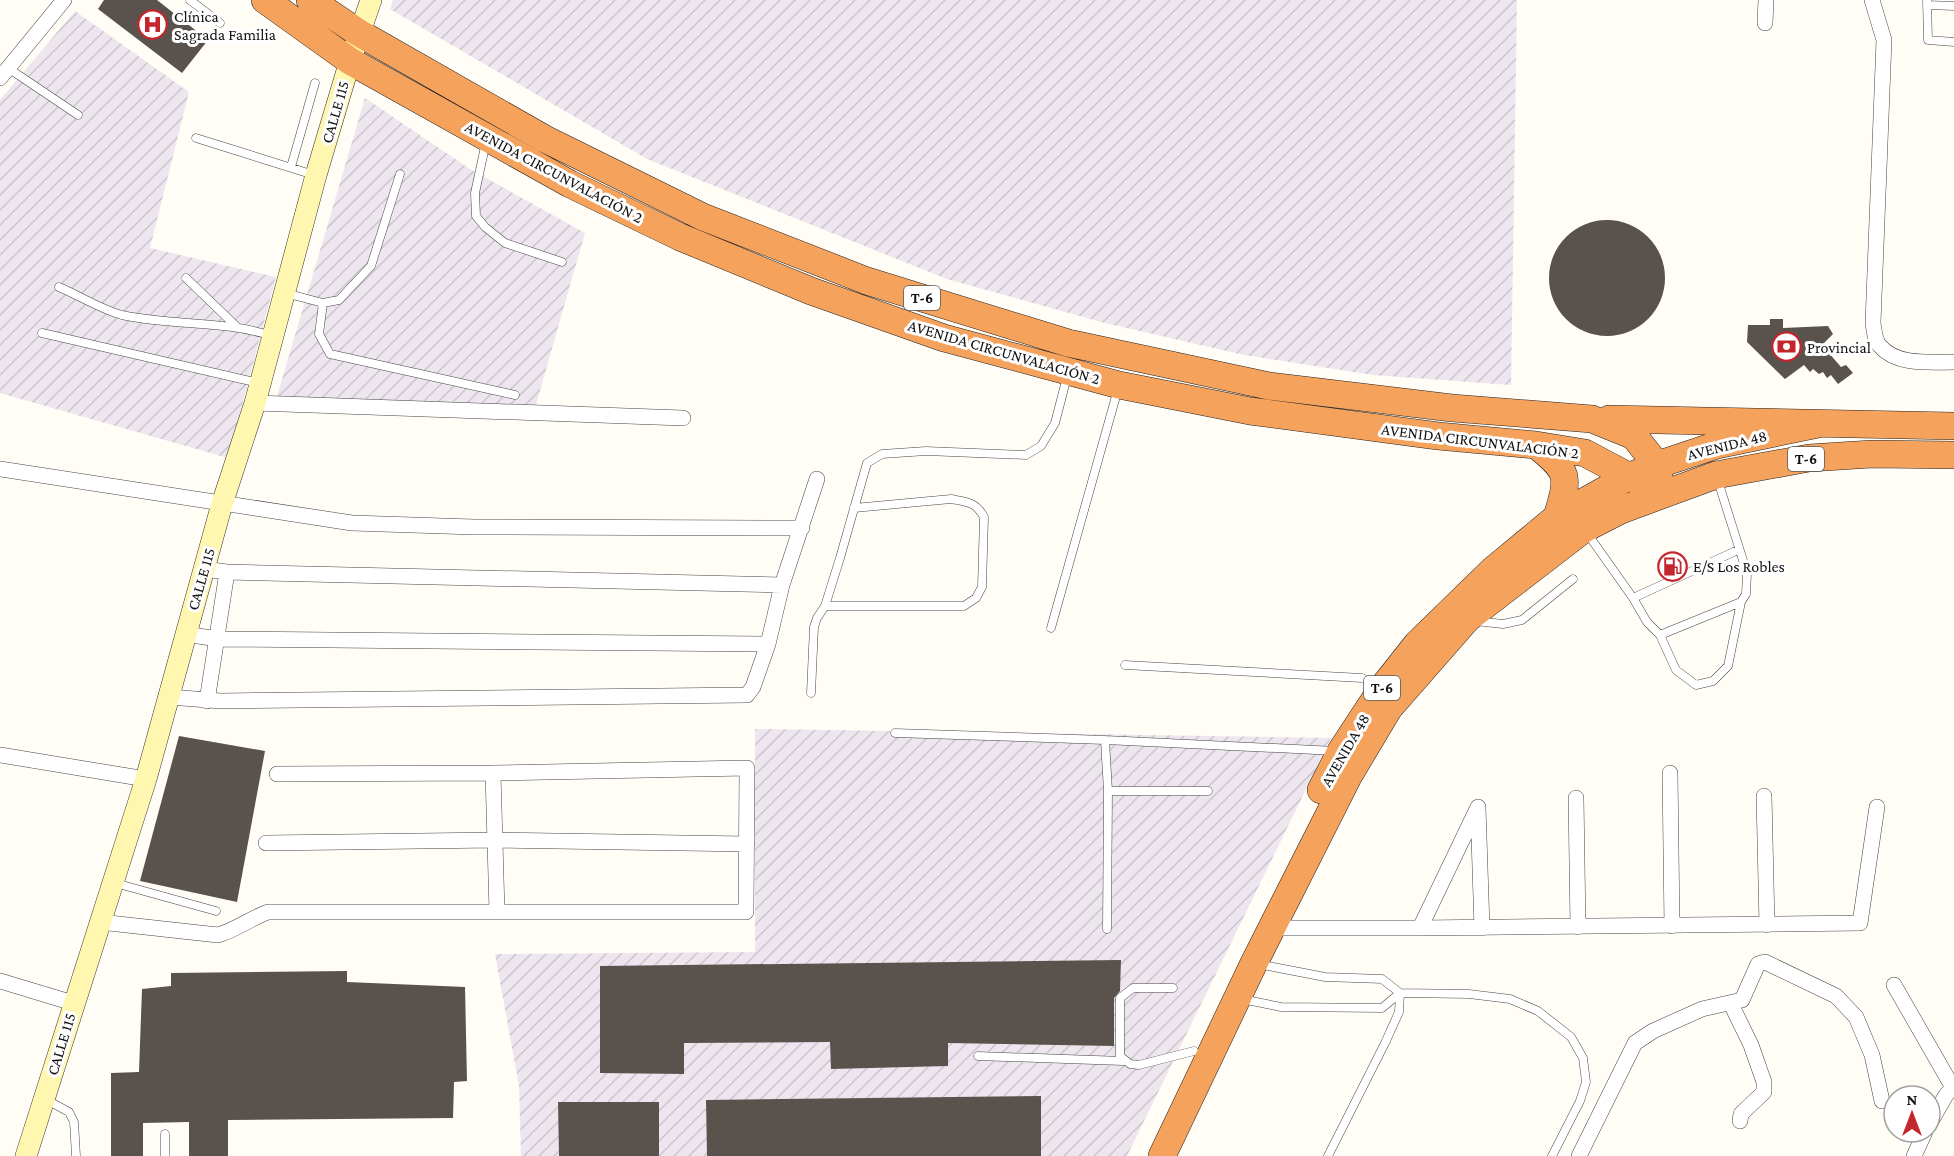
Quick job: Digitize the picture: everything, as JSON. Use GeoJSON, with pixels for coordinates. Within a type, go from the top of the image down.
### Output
{"type":"FeatureCollection","features":[{"type":"Feature","properties":{"kind":"highway","name":"AVENIDA CIRCUNVALACIÓN 2"},"geometry":{"type":"LineString","coordinates":[[266,0],[350,62],[570,184],[680,237],[811,291],[944,338],[1119,385],[1250,411],[1438,436],[1536,445],[1585,453],[1662,494]]}},
{"type":"Feature","properties":{"kind":"highway","name":"AVENIDA CIRCUNVALACIÓN 2"},"geometry":{"type":"LineString","coordinates":[[310,0],[359,33],[545,139],[703,217],[867,281],[1068,343],[1269,386],[1452,408],[1592,419],[1634,436],[1657,465],[1662,494]]}},
{"type":"Feature","properties":{"kind":"highway"},"geometry":{"type":"LineString","coordinates":[[1592,419],[1818,424]]}},
{"type":"Feature","properties":{"kind":"highway","name":"T-6"},"geometry":{"type":"LineString","coordinates":[[1818,424],[1954,426]]}},
{"type":"Feature","properties":{"kind":"highway","name":"AVENIDA 48"},"geometry":{"type":"LineString","coordinates":[[1143,1156],[1341,751],[1383,687],[1417,644],[1476,587],[1557,517],[1628,477],[1718,445],[1818,424]]}},
{"type":"Feature","properties":{"kind":"highway"},"geometry":{"type":"LineString","coordinates":[[1536,445],[1556,461],[1565,474],[1565,489],[1557,517]]}},
{"type":"Feature","properties":{"kind":"highway","name":"T-6"},"geometry":{"type":"LineString","coordinates":[[1662,494],[1716,475],[1809,458],[1872,454],[1954,455]]}},
{"type":"Feature","properties":{"kind":"highway","name":"AVENIDA 48"},"geometry":{"type":"LineString","coordinates":[[1162,1156],[1254,963],[1349,775],[1389,708],[1467,619],[1584,529],[1621,510],[1662,494]]}},
{"type":"Feature","properties":{"kind":"street"},"geometry":{"type":"LineString","coordinates":[[4,73],[64,0]]}},
{"type":"Feature","properties":{"kind":"street","name":"CALLE 115"},"geometry":{"type":"LineString","coordinates":[[26,1156],[146,779],[222,504],[257,393],[316,176],[371,0]]}},
{"type":"Feature","properties":{"kind":"street"},"geometry":{"type":"LineString","coordinates":[[1765,23],[1766,0]]}},
{"type":"Feature","properties":{"kind":"street"},"geometry":{"type":"LineString","coordinates":[[1872,0],[1884,40],[1873,323],[1878,345],[1891,355],[1913,362],[1954,362]]}},
{"type":"Feature","properties":{"kind":"street"},"geometry":{"type":"LineString","coordinates":[[257,393],[683,418]]}},
{"type":"Feature","properties":{"kind":"street"},"geometry":{"type":"LineString","coordinates":[[0,469],[352,524],[486,527],[802,528]]}},
{"type":"Feature","properties":{"kind":"street"},"geometry":{"type":"LineString","coordinates":[[169,697],[207,701],[747,695],[753,687],[768,644],[782,585],[817,479]]}},
{"type":"Feature","properties":{"kind":"street"},"geometry":{"type":"LineString","coordinates":[[204,569],[227,572],[782,585]]}},
{"type":"Feature","properties":{"kind":"street"},"geometry":{"type":"LineString","coordinates":[[207,701],[227,572]]}},
{"type":"Feature","properties":{"kind":"street"},"geometry":{"type":"LineString","coordinates":[[185,634],[218,639],[768,644]]}},
{"type":"Feature","properties":{"kind":"street"},"geometry":{"type":"LineString","coordinates":[[0,755],[146,779]]}},
{"type":"Feature","properties":{"kind":"street"},"geometry":{"type":"LineString","coordinates":[[100,922],[218,935],[268,912],[746,912],[747,768],[277,774]]}},
{"type":"Feature","properties":{"kind":"street"},"geometry":{"type":"LineString","coordinates":[[493,773],[497,912]]}},
{"type":"Feature","properties":{"kind":"street"},"geometry":{"type":"LineString","coordinates":[[1670,773],[1672,926]]}},
{"type":"Feature","properties":{"kind":"street"},"geometry":{"type":"LineString","coordinates":[[1764,796],[1767,925]]}},
{"type":"Feature","properties":{"kind":"street"},"geometry":{"type":"LineString","coordinates":[[1576,798],[1578,927]]}},
{"type":"Feature","properties":{"kind":"street"},"geometry":{"type":"LineString","coordinates":[[1420,928],[1478,807],[1482,928]]}},
{"type":"Feature","properties":{"kind":"street"},"geometry":{"type":"LineString","coordinates":[[1273,928],[1860,924],[1877,807]]}},
{"type":"Feature","properties":{"kind":"street"},"geometry":{"type":"LineString","coordinates":[[266,843],[496,840],[747,844]]}},
{"type":"Feature","properties":{"kind":"street"},"geometry":{"type":"LineString","coordinates":[[1579,1156],[1635,1043],[1653,1031],[1702,1009],[1742,1000],[1758,964],[1765,962],[1836,996],[1856,1017],[1872,1055],[1882,1101]]}},
{"type":"Feature","properties":{"kind":"street"},"geometry":{"type":"LineString","coordinates":[[0,981],[73,1004]]}},
{"type":"Feature","properties":{"kind":"street"},"geometry":{"type":"LineString","coordinates":[[1894,985],[1953,1086],[1942,1104]]}},
{"type":"Feature","properties":{"kind":"street"},"geometry":{"type":"LineString","coordinates":[[1731,1004],[1751,1045],[1764,1082],[1764,1092],[1740,1114],[1740,1121]]}},
{"type":"Feature","properties":{"kind":"lane"},"geometry":{"type":"LineString","coordinates":[[190,0],[220,23]]}},
{"type":"Feature","properties":{"kind":"lane"},"geometry":{"type":"LineString","coordinates":[[1954,6],[1927,3],[1928,40],[1954,42]]}},
{"type":"Feature","properties":{"kind":"lane"},"geometry":{"type":"LineString","coordinates":[[4,73],[78,115]]}},
{"type":"Feature","properties":{"kind":"lane"},"geometry":{"type":"LineString","coordinates":[[291,167],[315,83]]}},
{"type":"Feature","properties":{"kind":"lane"},"geometry":{"type":"LineString","coordinates":[[195,138],[316,176]]}},
{"type":"Feature","properties":{"kind":"lane"},"geometry":{"type":"LineString","coordinates":[[487,138],[475,193],[476,216],[485,227],[505,243],[562,262]]}},
{"type":"Feature","properties":{"kind":"lane"},"geometry":{"type":"LineString","coordinates":[[284,293],[323,303],[339,300],[371,266],[400,174]]}},
{"type":"Feature","properties":{"kind":"lane"},"geometry":{"type":"LineString","coordinates":[[186,279],[238,328]]}},
{"type":"Feature","properties":{"kind":"lane"},"geometry":{"type":"LineString","coordinates":[[59,287],[119,314],[185,324],[255,330],[272,337]]}},
{"type":"Feature","properties":{"kind":"lane"},"geometry":{"type":"LineString","coordinates":[[323,303],[319,334],[330,354],[515,395]]}},
{"type":"Feature","properties":{"kind":"lane"},"geometry":{"type":"LineString","coordinates":[[42,333],[257,393]]}},
{"type":"Feature","properties":{"kind":"lane"},"geometry":{"type":"LineString","coordinates":[[811,693],[814,627],[825,606],[867,463],[882,454],[926,451],[1026,454],[1041,446],[1055,423],[1068,373]]}},
{"type":"Feature","properties":{"kind":"lane"},"geometry":{"type":"LineString","coordinates":[[1051,628],[1119,385]]}},
{"type":"Feature","properties":{"kind":"lane"},"geometry":{"type":"LineString","coordinates":[[1584,529],[1633,598],[1647,622],[1660,635],[1676,670],[1696,685],[1713,681],[1728,666],[1741,602],[1746,594],[1747,573],[1716,475]]}},
{"type":"Feature","properties":{"kind":"lane"},"geometry":{"type":"LineString","coordinates":[[825,606],[964,606],[976,598],[982,586],[984,517],[979,508],[967,502],[951,499],[854,508]]}},
{"type":"Feature","properties":{"kind":"lane"},"geometry":{"type":"LineString","coordinates":[[1633,598],[1738,550]]}},
{"type":"Feature","properties":{"kind":"lane"},"geometry":{"type":"LineString","coordinates":[[1467,619],[1503,624],[1522,620],[1573,579]]}},
{"type":"Feature","properties":{"kind":"lane"},"geometry":{"type":"LineString","coordinates":[[1660,635],[1741,602]]}},
{"type":"Feature","properties":{"kind":"lane"},"geometry":{"type":"LineString","coordinates":[[1125,665],[1362,678],[1383,687]]}},
{"type":"Feature","properties":{"kind":"lane"},"geometry":{"type":"LineString","coordinates":[[895,733],[1341,751]]}},
{"type":"Feature","properties":{"kind":"lane"},"geometry":{"type":"LineString","coordinates":[[1105,740],[1108,791],[1107,929]]}},
{"type":"Feature","properties":{"kind":"lane"},"geometry":{"type":"LineString","coordinates":[[1108,791],[1208,791]]}},
{"type":"Feature","properties":{"kind":"lane"},"geometry":{"type":"LineString","coordinates":[[113,882],[216,911]]}},
{"type":"Feature","properties":{"kind":"lane"},"geometry":{"type":"LineString","coordinates":[[1254,963],[1326,977],[1382,979],[1400,993],[1470,994],[1510,999],[1538,1011],[1571,1037],[1582,1058],[1586,1082],[1580,1101],[1552,1156]]}},
{"type":"Feature","properties":{"kind":"lane"},"geometry":{"type":"LineString","coordinates":[[1123,1061],[1120,1056],[1120,998],[1133,988],[1173,988]]}},
{"type":"Feature","properties":{"kind":"lane"},"geometry":{"type":"LineString","coordinates":[[1238,999],[1281,1007],[1382,1008],[1400,993]]}},
{"type":"Feature","properties":{"kind":"lane"},"geometry":{"type":"LineString","coordinates":[[1328,1156],[1399,1012],[1400,993]]}},
{"type":"Feature","properties":{"kind":"lane"},"geometry":{"type":"LineString","coordinates":[[978,1056],[1123,1061],[1139,1065],[1194,1051]]}},
{"type":"Feature","properties":{"kind":"lane"},"geometry":{"type":"LineString","coordinates":[[44,1098],[69,1112],[74,1122],[76,1156]]}},
{"type":"Feature","properties":{"kind":"lane"},"geometry":{"type":"LineString","coordinates":[[165,1134],[165,1156]]}},
{"type":"Feature","properties":{"kind":"shaded area"},"geometry":{"type":"Polygon","coordinates":[[[393,0],[1517,0],[1511,385],[1373,375],[1244,355],[1105,323],[947,279],[647,159],[390,9],[393,0]]]}},
{"type":"Feature","properties":{"kind":"shaded area"},"geometry":{"type":"Polygon","coordinates":[[[75,11],[189,92],[150,248],[276,277],[228,458],[0,393],[0,100],[75,11]]]}},
{"type":"Feature","properties":{"kind":"shaded area"},"geometry":{"type":"Polygon","coordinates":[[[365,98],[470,169],[585,233],[533,415],[275,403],[365,98]]]}},
{"type":"Feature","properties":{"kind":"shaded area"},"geometry":{"type":"Polygon","coordinates":[[[755,729],[1331,738],[1127,1156],[521,1156],[519,1086],[495,954],[755,952],[755,729]]]}},
{"type":"Feature","properties":{"kind":"building","name":"Clínica Sagrada Familia"},"geometry":{"type":"Polygon","coordinates":[[[104,0],[157,0],[208,40],[182,73],[98,9],[104,0]]]}},
{"type":"Feature","properties":{"kind":"building"},"geometry":{"type":"Polygon","coordinates":[[[1607,220],[1629,225],[1648,237],[1660,256],[1665,278],[1660,300],[1648,319],[1629,331],[1607,336],[1585,331],[1566,319],[1554,300],[1549,278],[1554,256],[1566,237],[1585,225],[1607,220]]]}},
{"type":"Feature","properties":{"kind":"building","name":"Provincial"},"geometry":{"type":"Polygon","coordinates":[[[1770,319],[1783,319],[1783,328],[1828,326],[1833,334],[1822,345],[1841,367],[1846,365],[1853,373],[1838,384],[1831,375],[1827,378],[1823,372],[1819,374],[1813,369],[1810,372],[1804,365],[1785,379],[1747,342],[1748,325],[1770,325],[1770,319]]]}},
{"type":"Feature","properties":{"kind":"building"},"geometry":{"type":"Polygon","coordinates":[[[179,736],[265,751],[237,902],[140,881],[179,736]]]}},
{"type":"Feature","properties":{"kind":"building"},"geometry":{"type":"Polygon","coordinates":[[[1121,960],[1120,991],[1114,998],[1114,1046],[948,1043],[948,1066],[831,1069],[830,1042],[684,1043],[684,1074],[600,1073],[600,966],[1121,960]]]}},
{"type":"Feature","properties":{"kind":"building"},"geometry":{"type":"Polygon","coordinates":[[[347,971],[347,982],[465,987],[467,1081],[454,1082],[453,1118],[228,1120],[228,1156],[189,1156],[189,1122],[143,1123],[143,1156],[111,1156],[111,1073],[139,1072],[142,989],[171,986],[171,973],[347,971]]]}},
{"type":"Feature","properties":{"kind":"building"},"geometry":{"type":"Polygon","coordinates":[[[1041,1096],[1041,1156],[707,1156],[706,1100],[1041,1096]]]}},
{"type":"Feature","properties":{"kind":"building"},"geometry":{"type":"Polygon","coordinates":[[[558,1102],[659,1102],[659,1156],[559,1156],[558,1102]]]}},
{"type":"Feature","properties":{"kind":"place","name":"Clínica Sagrada Familia"},"geometry":{"type":"Point","coordinates":[153,25]}},
{"type":"Feature","properties":{"kind":"place","name":"Provincial"},"geometry":{"type":"Point","coordinates":[1786,347]}},
{"type":"Feature","properties":{"kind":"place","name":"E/S Los Robles"},"geometry":{"type":"Point","coordinates":[1672,566]}}]}
